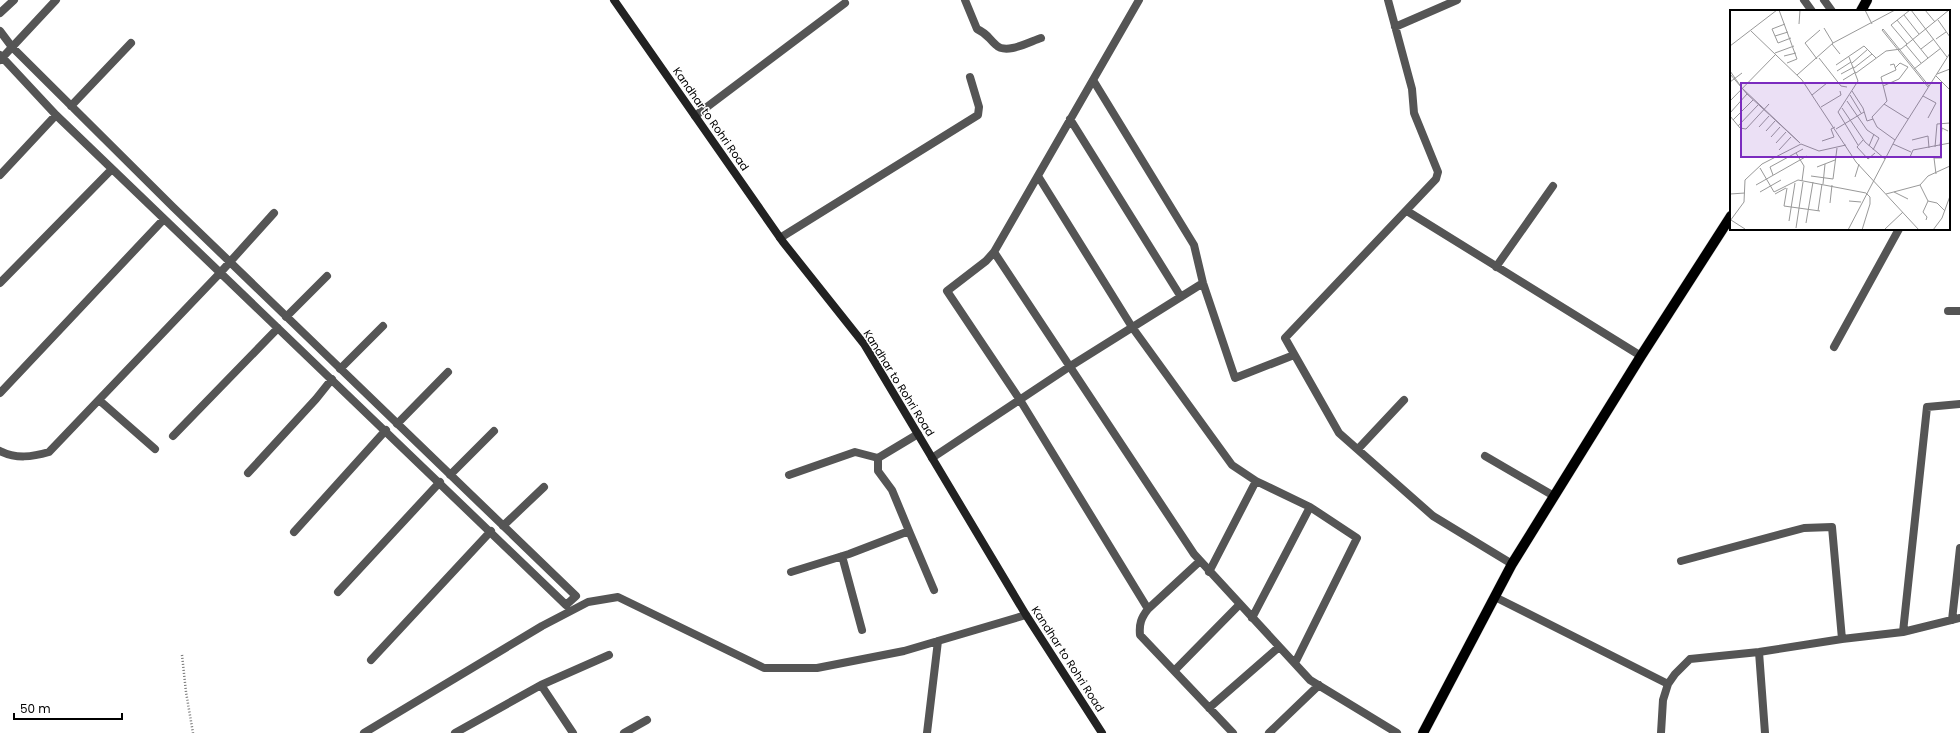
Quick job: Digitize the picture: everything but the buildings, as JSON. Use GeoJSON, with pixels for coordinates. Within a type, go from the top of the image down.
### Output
{"type":"FeatureCollection","features":[{"type":"Feature","properties":{"kind":"main road"},"geometry":{"type":"LineString","coordinates":[[1861,10],[1867,0]]}},
{"type":"Feature","properties":{"kind":"main road"},"geometry":{"type":"LineString","coordinates":[[1422,733],[1512,564],[1641,356],[1730,218]]}},
{"type":"Feature","properties":{"kind":"street"},"geometry":{"type":"LineString","coordinates":[[0,13],[14,0]]}},
{"type":"Feature","properties":{"kind":"street"},"geometry":{"type":"LineString","coordinates":[[0,31],[12,48],[229,262],[576,596],[566,605],[386,430],[56,115],[1,58],[12,48],[56,0]]}},
{"type":"Feature","properties":{"kind":"street","name":"Kandhar to Rohri Road"},"geometry":{"type":"LineString","coordinates":[[614,0],[780,238],[864,344],[1026,615],[1102,733]]}},
{"type":"Feature","properties":{"kind":"street"},"geometry":{"type":"LineString","coordinates":[[965,0],[977,29],[986,33],[996,45],[1002,49],[1009,49],[1041,38]]}},
{"type":"Feature","properties":{"kind":"street"},"geometry":{"type":"LineString","coordinates":[[1139,0],[994,252],[986,261],[947,291],[1020,400],[1148,609]]}},
{"type":"Feature","properties":{"kind":"street"},"geometry":{"type":"LineString","coordinates":[[1388,0],[1412,89],[1414,113],[1438,172],[1436,180],[1285,338],[1339,433],[1433,516],[1512,564]]}},
{"type":"Feature","properties":{"kind":"street"},"geometry":{"type":"LineString","coordinates":[[1396,27],[1457,0]]}},
{"type":"Feature","properties":{"kind":"street"},"geometry":{"type":"LineString","coordinates":[[1804,0],[1811,10]]}},
{"type":"Feature","properties":{"kind":"street"},"geometry":{"type":"LineString","coordinates":[[1824,0],[1831,10]]}},
{"type":"Feature","properties":{"kind":"street"},"geometry":{"type":"LineString","coordinates":[[695,116],[845,3]]}},
{"type":"Feature","properties":{"kind":"street"},"geometry":{"type":"LineString","coordinates":[[71,106],[131,43]]}},
{"type":"Feature","properties":{"kind":"street"},"geometry":{"type":"LineString","coordinates":[[780,238],[978,115],[979,107],[970,77]]}},
{"type":"Feature","properties":{"kind":"street"},"geometry":{"type":"LineString","coordinates":[[1093,80],[1194,245],[1203,283],[1234,378],[1294,356]]}},
{"type":"Feature","properties":{"kind":"street"},"geometry":{"type":"LineString","coordinates":[[0,175],[56,115]]}},
{"type":"Feature","properties":{"kind":"street"},"geometry":{"type":"LineString","coordinates":[[1070,119],[1181,297]]}},
{"type":"Feature","properties":{"kind":"street"},"geometry":{"type":"LineString","coordinates":[[0,283],[112,169]]}},
{"type":"Feature","properties":{"kind":"street"},"geometry":{"type":"LineString","coordinates":[[1038,176],[1132,327],[1232,465],[1256,481],[1310,507],[1357,538],[1295,664]]}},
{"type":"Feature","properties":{"kind":"street"},"geometry":{"type":"LineString","coordinates":[[1496,267],[1553,186]]}},
{"type":"Feature","properties":{"kind":"street"},"geometry":{"type":"LineString","coordinates":[[1407,211],[1641,356]]}},
{"type":"Feature","properties":{"kind":"street"},"geometry":{"type":"LineString","coordinates":[[0,451],[13,456],[21,457],[49,452],[220,273],[274,212]]}},
{"type":"Feature","properties":{"kind":"street"},"geometry":{"type":"LineString","coordinates":[[0,393],[164,219]]}},
{"type":"Feature","properties":{"kind":"street"},"geometry":{"type":"LineString","coordinates":[[1834,347],[1898,230]]}},
{"type":"Feature","properties":{"kind":"street"},"geometry":{"type":"LineString","coordinates":[[994,252],[1069,367],[1200,561],[1209,572],[1310,680],[1397,733]]}},
{"type":"Feature","properties":{"kind":"street"},"geometry":{"type":"LineString","coordinates":[[286,317],[326,276]]}},
{"type":"Feature","properties":{"kind":"street"},"geometry":{"type":"LineString","coordinates":[[932,458],[1069,367],[1203,283]]}},
{"type":"Feature","properties":{"kind":"street"},"geometry":{"type":"LineString","coordinates":[[1948,311],[1960,311]]}},
{"type":"Feature","properties":{"kind":"street"},"geometry":{"type":"LineString","coordinates":[[340,369],[383,326]]}},
{"type":"Feature","properties":{"kind":"street"},"geometry":{"type":"LineString","coordinates":[[173,436],[278,328]]}},
{"type":"Feature","properties":{"kind":"street"},"geometry":{"type":"LineString","coordinates":[[397,424],[448,372]]}},
{"type":"Feature","properties":{"kind":"street"},"geometry":{"type":"LineString","coordinates":[[248,473],[316,399],[332,379]]}},
{"type":"Feature","properties":{"kind":"street"},"geometry":{"type":"LineString","coordinates":[[99,400],[155,449]]}},
{"type":"Feature","properties":{"kind":"street"},"geometry":{"type":"LineString","coordinates":[[1358,449],[1404,400]]}},
{"type":"Feature","properties":{"kind":"street"},"geometry":{"type":"LineString","coordinates":[[1903,632],[1926,407],[1960,404]]}},
{"type":"Feature","properties":{"kind":"street"},"geometry":{"type":"LineString","coordinates":[[294,532],[386,430]]}},
{"type":"Feature","properties":{"kind":"street"},"geometry":{"type":"LineString","coordinates":[[450,475],[494,431]]}},
{"type":"Feature","properties":{"kind":"street"},"geometry":{"type":"LineString","coordinates":[[789,475],[855,452],[878,458],[918,434]]}},
{"type":"Feature","properties":{"kind":"street"},"geometry":{"type":"LineString","coordinates":[[1485,456],[1554,496]]}},
{"type":"Feature","properties":{"kind":"street"},"geometry":{"type":"LineString","coordinates":[[878,458],[878,471],[892,490],[934,590]]}},
{"type":"Feature","properties":{"kind":"street"},"geometry":{"type":"LineString","coordinates":[[1209,572],[1256,481]]}},
{"type":"Feature","properties":{"kind":"street"},"geometry":{"type":"LineString","coordinates":[[338,592],[440,482]]}},
{"type":"Feature","properties":{"kind":"street"},"geometry":{"type":"LineString","coordinates":[[504,526],[544,487]]}},
{"type":"Feature","properties":{"kind":"street"},"geometry":{"type":"LineString","coordinates":[[1252,618],[1310,507]]}},
{"type":"Feature","properties":{"kind":"street"},"geometry":{"type":"LineString","coordinates":[[1681,561],[1804,528],[1832,527],[1842,638]]}},
{"type":"Feature","properties":{"kind":"street"},"geometry":{"type":"LineString","coordinates":[[371,660],[491,531]]}},
{"type":"Feature","properties":{"kind":"street"},"geometry":{"type":"LineString","coordinates":[[791,572],[842,556],[909,531]]}},
{"type":"Feature","properties":{"kind":"street"},"geometry":{"type":"LineString","coordinates":[[1661,733],[1664,700],[1668,684],[1675,674],[1690,659],[1759,652],[1842,638],[1903,632],[1956,619],[1960,548]]}},
{"type":"Feature","properties":{"kind":"street"},"geometry":{"type":"LineString","coordinates":[[842,556],[862,630]]}},
{"type":"Feature","properties":{"kind":"street"},"geometry":{"type":"LineString","coordinates":[[1200,561],[1148,609],[1141,618],[1139,627],[1140,635],[1233,733]]}},
{"type":"Feature","properties":{"kind":"street"},"geometry":{"type":"LineString","coordinates":[[364,733],[542,626],[588,602],[618,597],[764,668],[817,668],[904,651],[1026,615]]}},
{"type":"Feature","properties":{"kind":"street"},"geometry":{"type":"LineString","coordinates":[[1495,597],[1668,684]]}},
{"type":"Feature","properties":{"kind":"street"},"geometry":{"type":"LineString","coordinates":[[1174,671],[1239,604]]}},
{"type":"Feature","properties":{"kind":"street"},"geometry":{"type":"LineString","coordinates":[[927,733],[938,641]]}},
{"type":"Feature","properties":{"kind":"street"},"geometry":{"type":"LineString","coordinates":[[1209,708],[1279,647]]}},
{"type":"Feature","properties":{"kind":"street"},"geometry":{"type":"LineString","coordinates":[[1759,652],[1764,733]]}},
{"type":"Feature","properties":{"kind":"street"},"geometry":{"type":"LineString","coordinates":[[455,733],[541,686],[609,655]]}},
{"type":"Feature","properties":{"kind":"street"},"geometry":{"type":"LineString","coordinates":[[1269,733],[1318,685]]}},
{"type":"Feature","properties":{"kind":"street"},"geometry":{"type":"LineString","coordinates":[[541,686],[573,733]]}},
{"type":"Feature","properties":{"kind":"street"},"geometry":{"type":"LineString","coordinates":[[624,733],[647,720]]}},
{"type":"Feature","properties":{"kind":"path"},"geometry":{"type":"LineString","coordinates":[[182,655],[186,692],[193,733]]}}]}
